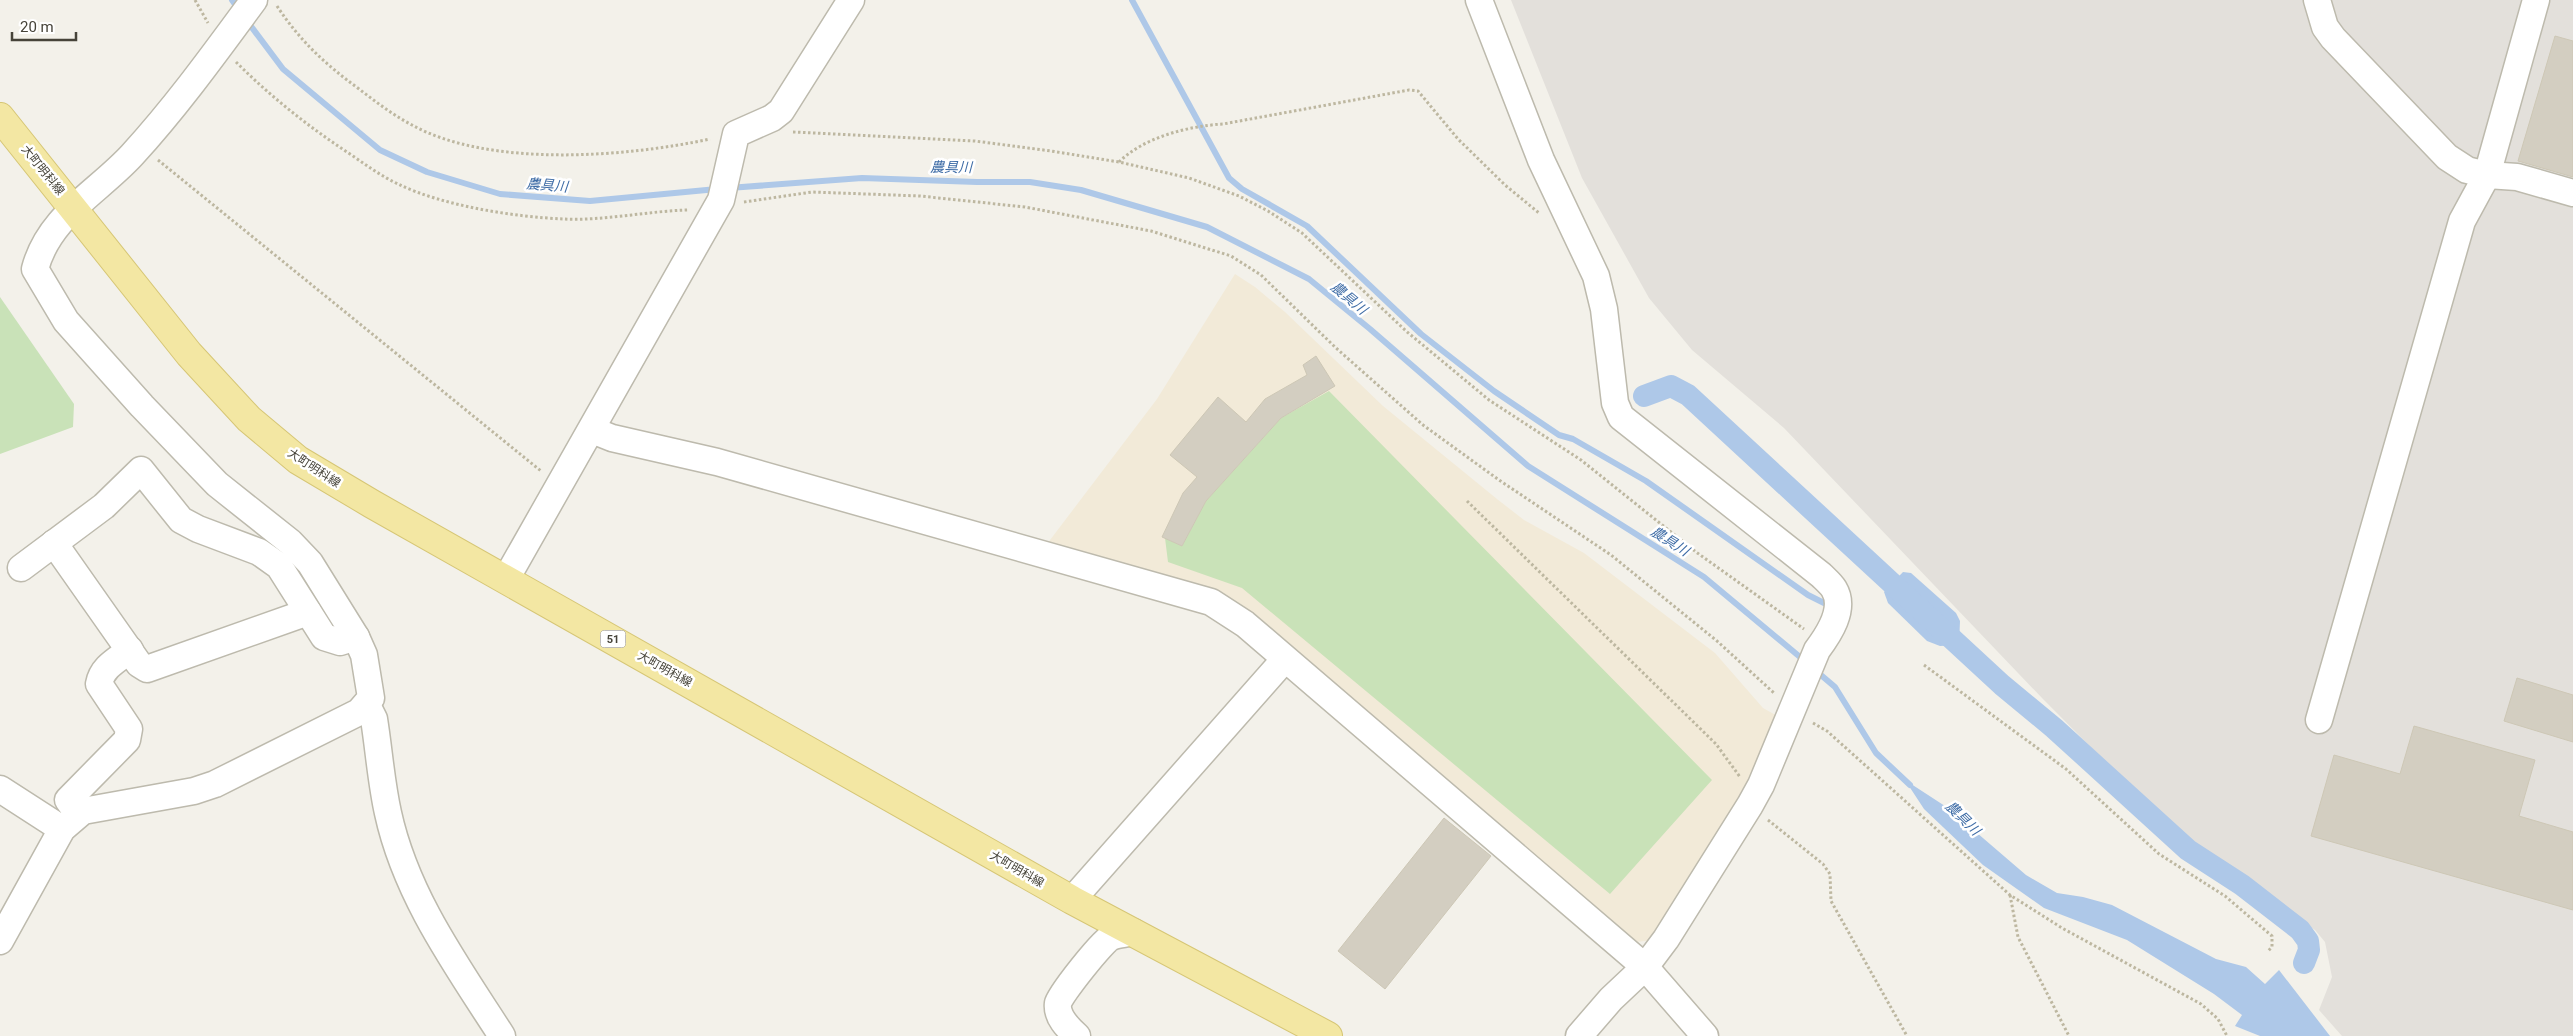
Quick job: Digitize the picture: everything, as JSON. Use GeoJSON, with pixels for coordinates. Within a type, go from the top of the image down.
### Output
{"type":"FeatureCollection","features":[{"type":"Feature","properties":{"kind":"main road","name":"大町明科線"},"geometry":{"type":"LineString","coordinates":[[0,117],[189,354],[256,425],[298,460],[1072,900],[1328,1036]]}},
{"type":"Feature","properties":{"kind":"street"},"geometry":{"type":"LineString","coordinates":[[0,941],[70,821],[83,811],[194,791],[215,784],[360,712],[371,698],[364,655],[356,637],[310,563],[290,542],[217,484],[142,406],[66,321],[35,268],[40,249],[72,206],[98,188],[140,145],[223,42],[254,0]]}},
{"type":"Feature","properties":{"kind":"street"},"geometry":{"type":"LineString","coordinates":[[1479,0],[1542,160],[1596,276],[1604,309],[1614,403],[1621,417],[1821,575],[1834,590],[1838,605],[1835,621],[1820,646],[1750,805],[1704,881],[1645,967],[1611,1000],[1579,1036]]}},
{"type":"Feature","properties":{"kind":"street"},"geometry":{"type":"LineString","coordinates":[[2317,0],[2325,27],[2333,38],[2446,157],[2467,170],[2487,175],[2517,177],[2573,193]]}},
{"type":"Feature","properties":{"kind":"street"},"geometry":{"type":"LineString","coordinates":[[2319,720],[2462,221],[2487,175],[2536,0]]}},
{"type":"Feature","properties":{"kind":"street"},"geometry":{"type":"LineString","coordinates":[[506,578],[719,204],[734,139],[772,118],[788,101],[848,1]]}},
{"type":"Feature","properties":{"kind":"street"},"geometry":{"type":"LineString","coordinates":[[592,430],[612,438],[717,462],[1211,602],[1230,614],[1285,659],[1645,967],[1705,1036]]}},
{"type":"Feature","properties":{"kind":"street"},"geometry":{"type":"LineString","coordinates":[[20,568],[104,506],[141,470],[181,520],[198,529],[259,552],[280,566],[324,637],[340,642],[356,637]]}},
{"type":"Feature","properties":{"kind":"street"},"geometry":{"type":"LineString","coordinates":[[54,543],[139,664],[147,669],[308,612]]}},
{"type":"Feature","properties":{"kind":"street"},"geometry":{"type":"LineString","coordinates":[[70,821],[68,800],[127,740],[130,734],[129,729],[100,684],[101,675],[107,667],[130,650]]}},
{"type":"Feature","properties":{"kind":"street"},"geometry":{"type":"LineString","coordinates":[[1072,900],[1285,659]]}},
{"type":"Feature","properties":{"kind":"street"},"geometry":{"type":"LineString","coordinates":[[367,705],[374,719],[388,814],[401,857],[434,928],[502,1036]]}},
{"type":"Feature","properties":{"kind":"street"},"geometry":{"type":"LineString","coordinates":[[0,789],[70,821]]}},
{"type":"Feature","properties":{"kind":"street"},"geometry":{"type":"LineString","coordinates":[[1076,1036],[1065,1024],[1060,1014],[1058,1003],[1064,992],[1109,937],[1134,932]]}},
{"type":"Feature","properties":{"kind":"path"},"geometry":{"type":"LineString","coordinates":[[195,0],[223,42],[271,96],[325,138],[399,185],[440,199],[502,213],[565,219],[719,204],[812,192],[920,196],[1025,208],[1122,226],[1168,236],[1230,256],[1261,275],[1336,348],[1423,424],[1499,480],[1610,555],[1827,731],[2010,895],[2062,928],[2201,1004],[2218,1019],[2227,1036]]}},
{"type":"Feature","properties":{"kind":"path"},"geometry":{"type":"LineString","coordinates":[[273,0],[285,19],[319,59],[379,104],[413,126],[448,140],[488,149],[580,155],[641,152],[734,139]]}},
{"type":"Feature","properties":{"kind":"path"},"geometry":{"type":"LineString","coordinates":[[1119,162],[1128,153],[1150,142],[1196,127],[1223,124],[1409,90],[1418,91],[1458,139],[1505,185],[1543,216]]}},
{"type":"Feature","properties":{"kind":"path"},"geometry":{"type":"LineString","coordinates":[[772,118],[776,125],[786,132],[975,141],[1119,162],[1189,178],[1239,196],[1268,211],[1302,233],[1406,331],[1488,400],[1581,460],[1696,552],[1820,646]]}},
{"type":"Feature","properties":{"kind":"path"},"geometry":{"type":"LineString","coordinates":[[140,145],[559,486]]}},
{"type":"Feature","properties":{"kind":"path"},"geometry":{"type":"LineString","coordinates":[[1467,501],[1716,744],[1739,775],[1750,805],[1823,864],[1830,874],[1831,900],[1907,1036]]}},
{"type":"Feature","properties":{"kind":"path"},"geometry":{"type":"LineString","coordinates":[[1924,666],[2066,769],[2160,854],[2225,896],[2272,936],[2272,947],[2268,951]]}},
{"type":"Feature","properties":{"kind":"path"},"geometry":{"type":"LineString","coordinates":[[2010,895],[2018,937],[2069,1036]]}},
{"type":"Feature","properties":{"kind":"shaded area"},"geometry":{"type":"Polygon","coordinates":[[[1511,0],[2573,0],[2573,1036],[2342,1036],[2319,1010],[2332,977],[2325,942],[2315,930],[2178,835],[2042,698],[1784,428],[1692,350],[1649,298],[1582,178],[1511,0]]]}},
{"type":"Feature","properties":{"kind":"shaded area"},"geometry":{"type":"Polygon","coordinates":[[[1235,274],[1255,287],[1285,312],[1383,406],[1497,499],[1524,520],[1584,553],[1715,653],[1763,708],[1781,718],[1755,780],[1654,940],[1627,943],[1254,623],[1047,544],[1157,399],[1235,274]]]}},
{"type":"Feature","properties":{"kind":"green space"},"geometry":{"type":"Polygon","coordinates":[[[0,297],[74,404],[73,427],[0,454],[0,297]]]}},
{"type":"Feature","properties":{"kind":"green space"},"geometry":{"type":"Polygon","coordinates":[[[1329,391],[1712,780],[1610,894],[1242,588],[1168,562],[1165,538],[1182,546],[1206,501],[1281,418],[1329,391]]]}},
{"type":"Feature","properties":{"kind":"water"},"geometry":{"type":"Polygon","coordinates":[[[1903,572],[1911,573],[1956,613],[1960,621],[1959,645],[1940,646],[1927,641],[1888,603],[1884,592],[1903,572]]]}},
{"type":"Feature","properties":{"kind":"water"},"geometry":{"type":"Polygon","coordinates":[[[1905,780],[1948,808],[2026,875],[2057,893],[2083,897],[2112,905],[2216,959],[2246,967],[2265,984],[2279,970],[2330,1036],[2260,1036],[2235,1026],[2242,1015],[2214,994],[2127,940],[2044,908],[1983,865],[1924,809],[1905,780]]]}},
{"type":"Feature","properties":{"kind":"building"},"geometry":{"type":"Polygon","coordinates":[[[2555,36],[2573,41],[2573,177],[2518,161],[2555,36]]]}},
{"type":"Feature","properties":{"kind":"building"},"geometry":{"type":"Polygon","coordinates":[[[1316,356],[1335,386],[1281,418],[1206,501],[1182,546],[1162,537],[1183,493],[1197,477],[1170,455],[1218,397],[1246,422],[1265,399],[1307,375],[1303,365],[1316,356]]]}},
{"type":"Feature","properties":{"kind":"building"},"geometry":{"type":"Polygon","coordinates":[[[2517,678],[2573,695],[2573,742],[2504,721],[2517,678]]]}},
{"type":"Feature","properties":{"kind":"building"},"geometry":{"type":"Polygon","coordinates":[[[2414,726],[2535,760],[2519,816],[2573,832],[2573,910],[2311,836],[2334,755],[2400,774],[2414,726]]]}},
{"type":"Feature","properties":{"kind":"building"},"geometry":{"type":"Polygon","coordinates":[[[1444,818],[1491,856],[1385,989],[1338,951],[1444,818]]]}},
{"type":"Feature","properties":{"kind":"waterway","name":"農具川"},"geometry":{"type":"LineString","coordinates":[[232,0],[239,10]]}},
{"type":"Feature","properties":{"kind":"waterway"},"geometry":{"type":"LineString","coordinates":[[1132,0],[1229,178],[1242,189],[1307,226],[1421,334],[1494,391],[1559,435],[1573,439],[1646,481],[1808,595],[1824,603]]}},
{"type":"Feature","properties":{"kind":"waterway","name":"農具川"},"geometry":{"type":"LineString","coordinates":[[247,21],[283,69],[380,150],[427,172],[500,194],[590,201],[717,189]]}},
{"type":"Feature","properties":{"kind":"waterway","name":"農具川"},"geometry":{"type":"LineString","coordinates":[[729,188],[862,178],[1030,182],[1081,190],[1207,227],[1309,279],[1370,329],[1528,466],[1704,577],[1806,662]]}},
{"type":"Feature","properties":{"kind":"waterway"},"geometry":{"type":"LineString","coordinates":[[1644,396],[1671,386],[1688,395],[2002,685],[2054,728],[2188,850],[2242,885],[2300,930],[2308,941],[2309,950],[2304,963]]}},
{"type":"Feature","properties":{"kind":"waterway","name":"農具川"},"geometry":{"type":"LineString","coordinates":[[1815,670],[1835,687],[1876,753],[1910,785]]}}]}
